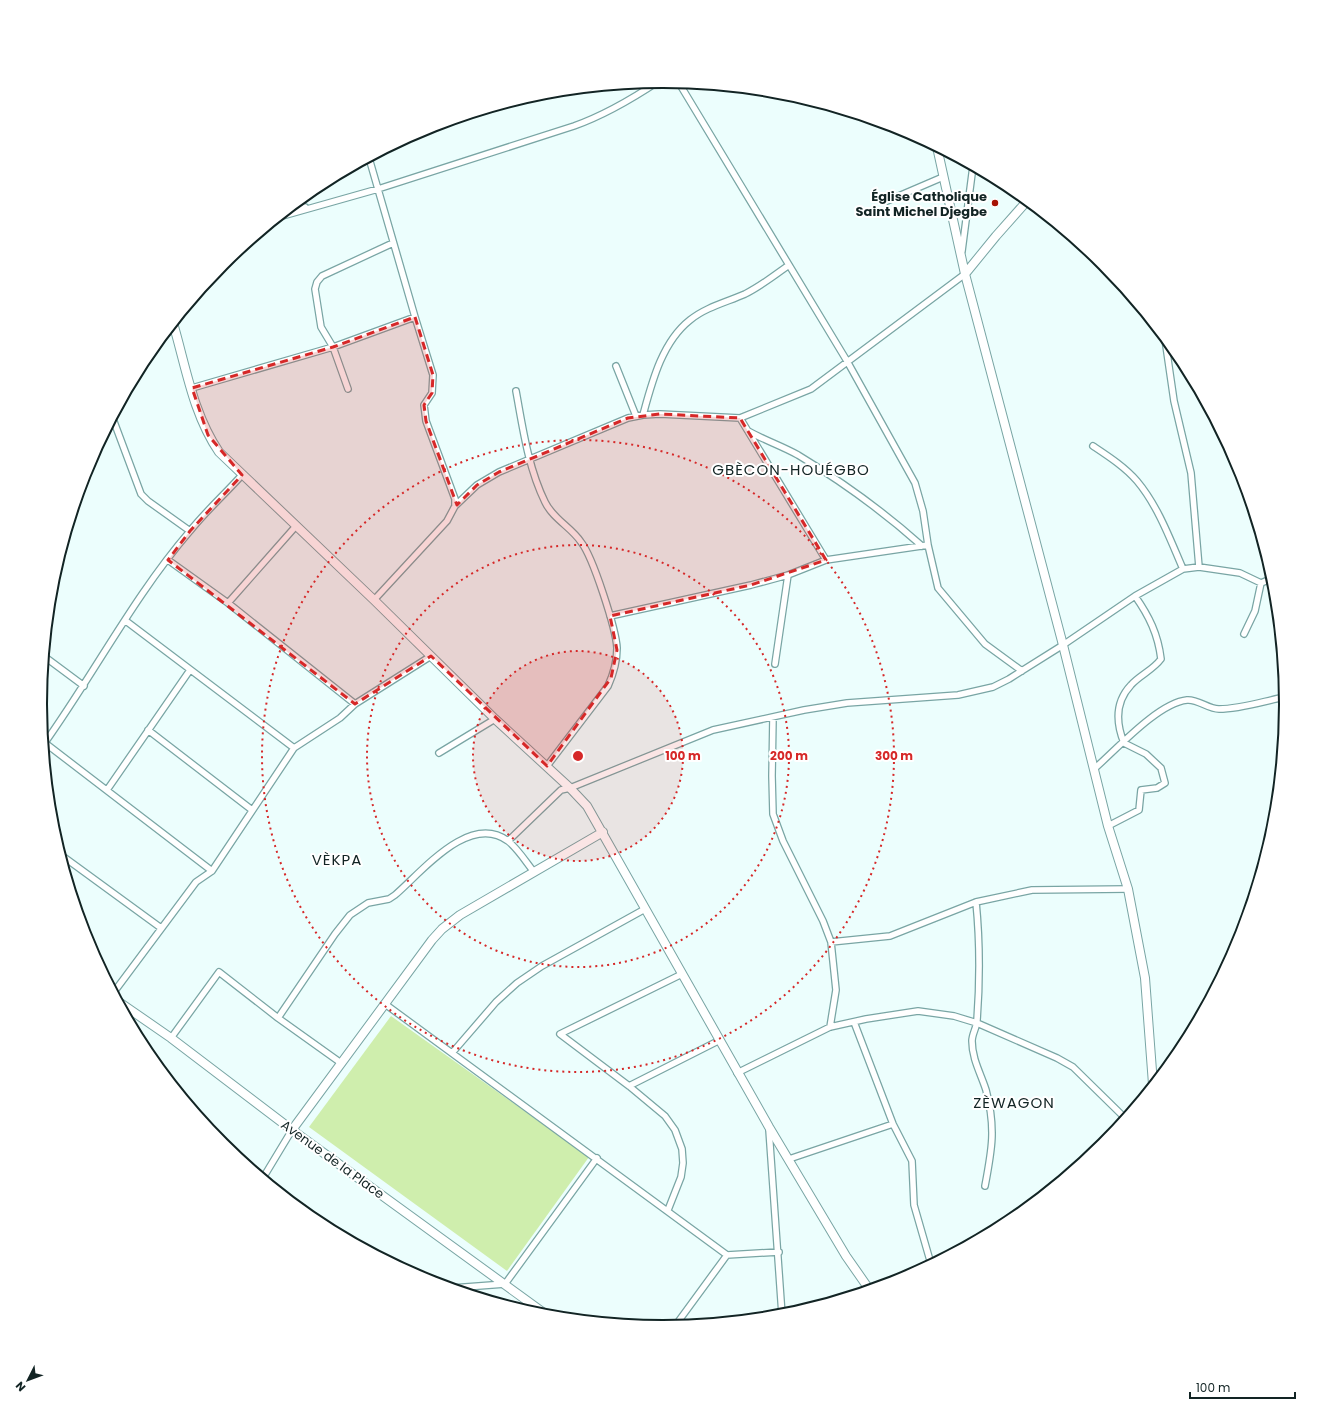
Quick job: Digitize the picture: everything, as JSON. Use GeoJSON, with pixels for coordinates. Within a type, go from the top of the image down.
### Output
{"type":"FeatureCollection","features":[{"type":"Feature","properties":{"kind":"street"},"geometry":{"type":"LineString","coordinates":[[290,214],[378,189],[598,117],[624,105],[648,88]]}},
{"type":"Feature","properties":{"kind":"street"},"geometry":{"type":"LineString","coordinates":[[683,88],[847,361],[915,483],[923,511],[925,546],[935,579],[943,596],[985,644],[1022,671]]}},
{"type":"Feature","properties":{"kind":"street"},"geometry":{"type":"LineString","coordinates":[[938,154],[965,274],[1064,645],[1108,826],[1128,889],[1145,978],[1153,1078]]}},
{"type":"Feature","properties":{"kind":"street"},"geometry":{"type":"LineString","coordinates":[[370,163],[414,317],[433,375],[434,385],[432,393],[424,406],[424,413],[453,490],[455,506]]}},
{"type":"Feature","properties":{"kind":"street"},"geometry":{"type":"LineString","coordinates":[[961,256],[971,171]]}},
{"type":"Feature","properties":{"kind":"street"},"geometry":{"type":"LineString","coordinates":[[887,201],[943,177]]}},
{"type":"Feature","properties":{"kind":"street"},"geometry":{"type":"LineString","coordinates":[[374,600],[447,521],[455,506],[488,478],[528,459],[612,424],[636,416],[740,418],[811,389],[965,274],[992,240],[1024,205]]}},
{"type":"Feature","properties":{"kind":"street"},"geometry":{"type":"LineString","coordinates":[[299,207],[312,207]]}},
{"type":"Feature","properties":{"kind":"street"},"geometry":{"type":"LineString","coordinates":[[348,389],[333,347],[321,327],[314,289],[317,282],[332,271],[393,243]]}},
{"type":"Feature","properties":{"kind":"street"},"geometry":{"type":"LineString","coordinates":[[643,415],[661,360],[678,332],[689,320],[715,306],[746,294],[789,265]]}},
{"type":"Feature","properties":{"kind":"street"},"geometry":{"type":"LineString","coordinates":[[192,388],[333,347],[414,317]]}},
{"type":"Feature","properties":{"kind":"street"},"geometry":{"type":"LineString","coordinates":[[175,328],[199,416],[208,435],[219,452],[587,806],[603,832],[718,1041],[846,1256],[866,1285]]}},
{"type":"Feature","properties":{"kind":"street"},"geometry":{"type":"LineString","coordinates":[[1168,351],[1174,401],[1191,473],[1199,566]]}},
{"type":"Feature","properties":{"kind":"street"},"geometry":{"type":"LineString","coordinates":[[616,366],[636,416]]}},
{"type":"Feature","properties":{"kind":"street"},"geometry":{"type":"LineString","coordinates":[[516,391],[528,459],[549,510],[575,534],[587,552],[610,616],[617,650],[611,678],[603,693],[547,766]]}},
{"type":"Feature","properties":{"kind":"street"},"geometry":{"type":"LineString","coordinates":[[740,418],[826,560]]}},
{"type":"Feature","properties":{"kind":"street"},"geometry":{"type":"LineString","coordinates":[[114,425],[141,494],[148,501],[190,531]]}},
{"type":"Feature","properties":{"kind":"street"},"geometry":{"type":"LineString","coordinates":[[748,431],[782,447],[817,467],[925,546]]}},
{"type":"Feature","properties":{"kind":"street"},"geometry":{"type":"LineString","coordinates":[[1093,446],[1118,464],[1137,481],[1160,516],[1183,569]]}},
{"type":"Feature","properties":{"kind":"street"},"geometry":{"type":"LineString","coordinates":[[48,738],[168,560],[190,531],[242,475]]}},
{"type":"Feature","properties":{"kind":"street"},"geometry":{"type":"LineString","coordinates":[[228,603],[296,526]]}},
{"type":"Feature","properties":{"kind":"street"},"geometry":{"type":"LineString","coordinates":[[610,616],[697,598],[788,575],[826,560],[925,546]]}},
{"type":"Feature","properties":{"kind":"street"},"geometry":{"type":"LineString","coordinates":[[168,560],[228,603],[355,704]]}},
{"type":"Feature","properties":{"kind":"street"},"geometry":{"type":"LineString","coordinates":[[508,841],[558,792],[700,734],[773,717],[847,703],[958,695],[993,687],[1064,645],[1135,596],[1183,569],[1199,566],[1240,573],[1261,583],[1266,581]]}},
{"type":"Feature","properties":{"kind":"street"},"geometry":{"type":"LineString","coordinates":[[775,664],[788,575]]}},
{"type":"Feature","properties":{"kind":"street"},"geometry":{"type":"LineString","coordinates":[[1244,634],[1255,611],[1261,583]]}},
{"type":"Feature","properties":{"kind":"street"},"geometry":{"type":"LineString","coordinates":[[1108,826],[1138,810],[1141,790],[1157,788],[1165,783],[1162,768],[1146,754],[1124,743],[1118,728],[1119,704],[1130,685],[1156,666],[1161,659],[1160,648],[1150,619],[1135,596]]}},
{"type":"Feature","properties":{"kind":"street"},"geometry":{"type":"LineString","coordinates":[[126,621],[294,748]]}},
{"type":"Feature","properties":{"kind":"street"},"geometry":{"type":"LineString","coordinates":[[117,988],[196,882],[212,871],[294,748],[340,718],[355,704],[431,656]]}},
{"type":"Feature","properties":{"kind":"street"},"geometry":{"type":"LineString","coordinates":[[48,660],[84,686]]}},
{"type":"Feature","properties":{"kind":"street"},"geometry":{"type":"LineString","coordinates":[[107,790],[190,670]]}},
{"type":"Feature","properties":{"kind":"street"},"geometry":{"type":"LineString","coordinates":[[1094,769],[1124,743],[1148,719],[1165,707],[1186,700],[1193,700],[1217,709],[1234,708],[1279,698]]}},
{"type":"Feature","properties":{"kind":"street"},"geometry":{"type":"LineString","coordinates":[[773,717],[773,814],[783,841],[823,921],[831,942],[836,990],[830,1027]]}},
{"type":"Feature","properties":{"kind":"street"},"geometry":{"type":"LineString","coordinates":[[439,753],[495,719]]}},
{"type":"Feature","properties":{"kind":"street"},"geometry":{"type":"LineString","coordinates":[[148,730],[252,810]]}},
{"type":"Feature","properties":{"kind":"street"},"geometry":{"type":"LineString","coordinates":[[48,746],[212,871]]}},
{"type":"Feature","properties":{"kind":"street"},"geometry":{"type":"LineString","coordinates":[[265,1174],[292,1130],[432,940],[442,929],[460,915],[603,832]]}},
{"type":"Feature","properties":{"kind":"street"},"geometry":{"type":"LineString","coordinates":[[278,1018],[335,934],[356,910],[368,903],[385,900],[395,895],[459,840],[480,834],[491,835],[508,841],[534,872]]}},
{"type":"Feature","properties":{"kind":"street"},"geometry":{"type":"LineString","coordinates":[[67,858],[162,928]]}},
{"type":"Feature","properties":{"kind":"street"},"geometry":{"type":"LineString","coordinates":[[831,942],[890,936],[976,902],[1032,890],[1128,889]]}},
{"type":"Feature","properties":{"kind":"street"},"geometry":{"type":"LineString","coordinates":[[976,902],[980,974],[977,1023],[972,1040],[974,1058],[986,1089],[993,1123],[992,1147],[985,1186]]}},
{"type":"Feature","properties":{"kind":"street"},"geometry":{"type":"LineString","coordinates":[[452,1053],[496,1002],[517,983],[542,966],[645,909]]}},
{"type":"Feature","properties":{"kind":"street"},"geometry":{"type":"LineString","coordinates":[[171,1038],[219,972],[278,1018],[341,1063]]}},
{"type":"Feature","properties":{"kind":"street"},"geometry":{"type":"LineString","coordinates":[[668,1210],[681,1177],[682,1149],[670,1122],[629,1086],[560,1034],[682,974]]}},
{"type":"Feature","properties":{"kind":"street"},"geometry":{"type":"LineString","coordinates":[[385,1004],[668,1210],[727,1255],[779,1252]]}},
{"type":"Feature","properties":{"kind":"street","name":"Avenue de la Place"},"geometry":{"type":"LineString","coordinates":[[128,1008],[171,1038],[292,1130],[535,1306]]}},
{"type":"Feature","properties":{"kind":"street"},"geometry":{"type":"LineString","coordinates":[[737,1073],[830,1027],[918,1012],[954,1016],[977,1023],[1057,1058],[1072,1067],[1122,1115]]}},
{"type":"Feature","properties":{"kind":"street"},"geometry":{"type":"LineString","coordinates":[[854,1022],[893,1124],[912,1161],[914,1205],[929,1259]]}},
{"type":"Feature","properties":{"kind":"street"},"geometry":{"type":"LineString","coordinates":[[629,1086],[718,1041]]}},
{"type":"Feature","properties":{"kind":"street"},"geometry":{"type":"LineString","coordinates":[[789,1159],[893,1124]]}},
{"type":"Feature","properties":{"kind":"street"},"geometry":{"type":"LineString","coordinates":[[769,1127],[779,1252],[782,1308]]}},
{"type":"Feature","properties":{"kind":"street"},"geometry":{"type":"LineString","coordinates":[[465,1287],[505,1284],[597,1158]]}},
{"type":"Feature","properties":{"kind":"street"},"geometry":{"type":"LineString","coordinates":[[680,1320],[727,1255]]}},
{"type":"Feature","properties":{"kind":"highlighted area"},"geometry":{"type":"Polygon","coordinates":[[[415,317],[433,375],[432,393],[424,405],[426,421],[457,505],[477,485],[499,472],[628,418],[660,414],[740,418],[826,560],[751,585],[610,616],[617,650],[611,678],[547,766],[431,656],[355,704],[168,560],[190,531],[242,475],[208,435],[192,388],[333,347],[415,317]]]}},
{"type":"Feature","properties":{"kind":"green space"},"geometry":{"type":"Polygon","coordinates":[[[391,1016],[589,1157],[507,1271],[309,1127],[391,1016]]]}},
{"type":"Feature","properties":{"kind":"place","name":"Église Catholique Saint Michel Djegbe"},"geometry":{"type":"Point","coordinates":[995,203]}},
{"type":"Feature","properties":{"kind":"district","name":"GBÈCON-HOUÉGBO"},"geometry":{"type":"Point","coordinates":[791,470]}},
{"type":"Feature","properties":{"kind":"district","name":"VÈKPA"},"geometry":{"type":"Point","coordinates":[337,860]}},
{"type":"Feature","properties":{"kind":"district","name":"ZÈWAGON"},"geometry":{"type":"Point","coordinates":[1014,1103]}}]}
